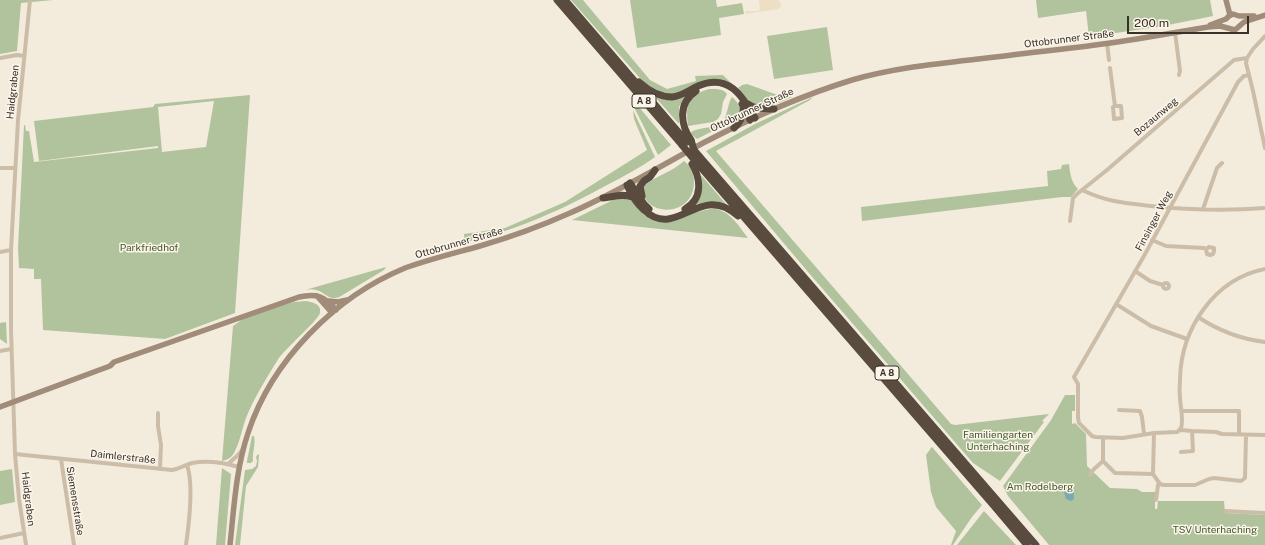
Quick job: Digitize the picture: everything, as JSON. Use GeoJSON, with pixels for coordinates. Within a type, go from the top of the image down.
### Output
{"type":"FeatureCollection","features":[{"type":"Feature","properties":{"kind":"highway","name":"A 8"},"geometry":{"type":"LineString","coordinates":[[557,0],[683,143],[694,150],[697,161],[986,492]]}},
{"type":"Feature","properties":{"kind":"highway","name":"A 8"},"geometry":{"type":"LineString","coordinates":[[565,0],[621,66],[697,161],[770,247],[986,492],[1036,545]]}},
{"type":"Feature","properties":{"kind":"highway"},"geometry":{"type":"LineString","coordinates":[[621,66],[644,87],[667,97],[679,96],[698,86],[717,82],[728,85],[735,89],[752,119]]}},
{"type":"Feature","properties":{"kind":"highway"},"geometry":{"type":"LineString","coordinates":[[683,143],[682,110],[686,101],[693,92],[704,87],[721,86],[728,88],[744,104],[758,109],[774,109]]}},
{"type":"Feature","properties":{"kind":"highway"},"geometry":{"type":"LineString","coordinates":[[734,128],[739,123],[742,116],[744,104]]}},
{"type":"Feature","properties":{"kind":"highway"},"geometry":{"type":"LineString","coordinates":[[629,184],[644,204],[652,211],[663,214],[676,213],[693,204],[696,198],[699,187],[697,161]]}},
{"type":"Feature","properties":{"kind":"highway"},"geometry":{"type":"LineString","coordinates":[[644,204],[640,186],[644,181],[650,178],[656,170]]}},
{"type":"Feature","properties":{"kind":"highway"},"geometry":{"type":"LineString","coordinates":[[629,184],[632,197]]}},
{"type":"Feature","properties":{"kind":"highway"},"geometry":{"type":"LineString","coordinates":[[603,198],[621,195],[632,197],[647,213],[666,219],[682,216],[695,208],[708,204],[717,204],[734,212],[760,240],[770,247]]}},
{"type":"Feature","properties":{"kind":"highway","name":"A 8"},"geometry":{"type":"LineString","coordinates":[[996,503],[1027,545]]}},
{"type":"Feature","properties":{"kind":"main road"},"geometry":{"type":"LineString","coordinates":[[1226,0],[1228,17],[1226,24],[1228,28]]}},
{"type":"Feature","properties":{"kind":"main road","name":"Ottobrunner Straße"},"geometry":{"type":"LineString","coordinates":[[1208,27],[1235,14],[1239,16],[1264,15]]}},
{"type":"Feature","properties":{"kind":"main road","name":"Ottobrunner Straße"},"geometry":{"type":"LineString","coordinates":[[230,545],[239,467],[244,447],[249,430],[259,407],[273,381],[286,360],[334,312],[370,286],[405,269],[522,233],[561,217],[603,198],[752,119],[813,93],[856,79],[910,67],[1107,43],[1208,27],[1220,26],[1235,30],[1244,22],[1264,15]]}},
{"type":"Feature","properties":{"kind":"main road"},"geometry":{"type":"LineString","coordinates":[[1239,16],[1241,21],[1240,25]]}},
{"type":"Feature","properties":{"kind":"main road"},"geometry":{"type":"LineString","coordinates":[[0,407],[110,366],[115,366],[168,346],[172,342],[299,296],[316,296],[322,297],[329,301],[338,302],[350,299]]}},
{"type":"Feature","properties":{"kind":"main road"},"geometry":{"type":"LineString","coordinates":[[316,296],[334,312]]}},
{"type":"Feature","properties":{"kind":"main road"},"geometry":{"type":"LineString","coordinates":[[329,301],[334,312]]}},
{"type":"Feature","properties":{"kind":"street","name":"Haidgraben"},"geometry":{"type":"LineString","coordinates":[[26,545],[19,499],[15,454],[11,349],[11,250],[14,168],[30,0]]}},
{"type":"Feature","properties":{"kind":"street"},"geometry":{"type":"LineString","coordinates":[[1175,32],[1180,76]]}},
{"type":"Feature","properties":{"kind":"street"},"geometry":{"type":"LineString","coordinates":[[1265,36],[1253,49],[1247,58],[1246,63],[1264,135],[1265,148]]}},
{"type":"Feature","properties":{"kind":"street"},"geometry":{"type":"LineString","coordinates":[[1107,43],[1109,60]]}},
{"type":"Feature","properties":{"kind":"street"},"geometry":{"type":"LineString","coordinates":[[0,58],[24,56]]}},
{"type":"Feature","properties":{"kind":"street","name":"Bozaunweg"},"geometry":{"type":"LineString","coordinates":[[1070,221],[1073,198],[1234,60],[1247,58]]}},
{"type":"Feature","properties":{"kind":"street"},"geometry":{"type":"LineString","coordinates":[[1110,68],[1115,106]]}},
{"type":"Feature","properties":{"kind":"street","name":"Finsinger Weg"},"geometry":{"type":"LineString","coordinates":[[1103,438],[1092,436],[1079,423],[1078,384],[1074,377],[1170,208],[1238,82],[1244,76],[1249,75]]}},
{"type":"Feature","properties":{"kind":"street"},"geometry":{"type":"LineString","coordinates":[[1202,209],[1217,168],[1222,163]]}},
{"type":"Feature","properties":{"kind":"street"},"geometry":{"type":"LineString","coordinates":[[0,168],[14,168]]}},
{"type":"Feature","properties":{"kind":"street"},"geometry":{"type":"LineString","coordinates":[[1082,190],[1099,198],[1113,201],[1170,208],[1265,208]]}},
{"type":"Feature","properties":{"kind":"street"},"geometry":{"type":"LineString","coordinates":[[1152,240],[1166,246],[1206,249]]}},
{"type":"Feature","properties":{"kind":"street"},"geometry":{"type":"LineString","coordinates":[[0,252],[11,250]]}},
{"type":"Feature","properties":{"kind":"street"},"geometry":{"type":"LineString","coordinates":[[1180,430],[1182,411],[1180,396],[1180,370],[1183,352],[1191,328],[1211,299],[1233,281],[1247,274],[1265,269]]}},
{"type":"Feature","properties":{"kind":"street"},"geometry":{"type":"LineString","coordinates":[[1135,270],[1150,281],[1163,285]]}},
{"type":"Feature","properties":{"kind":"street"},"geometry":{"type":"LineString","coordinates":[[1116,304],[1151,326],[1187,339]]}},
{"type":"Feature","properties":{"kind":"street"},"geometry":{"type":"LineString","coordinates":[[1198,317],[1227,333],[1241,338],[1265,342]]}},
{"type":"Feature","properties":{"kind":"street"},"geometry":{"type":"LineString","coordinates":[[0,351],[11,349]]}},
{"type":"Feature","properties":{"kind":"street"},"geometry":{"type":"LineString","coordinates":[[1119,410],[1140,411],[1144,434]]}},
{"type":"Feature","properties":{"kind":"street"},"geometry":{"type":"LineString","coordinates":[[1182,411],[1239,411],[1239,434]]}},
{"type":"Feature","properties":{"kind":"street"},"geometry":{"type":"LineString","coordinates":[[158,413],[158,426],[161,445],[160,469]]}},
{"type":"Feature","properties":{"kind":"street"},"geometry":{"type":"LineString","coordinates":[[1154,474],[1115,473],[1103,461],[1103,438],[1122,438],[1154,433],[1174,433],[1180,430],[1216,432],[1222,434],[1265,435]]}},
{"type":"Feature","properties":{"kind":"street"},"geometry":{"type":"LineString","coordinates":[[1181,452],[1193,451],[1192,431]]}},
{"type":"Feature","properties":{"kind":"street"},"geometry":{"type":"LineString","coordinates":[[1154,433],[1154,474],[1160,484],[1163,485],[1195,485],[1209,478],[1241,482],[1245,478],[1246,435]]}},
{"type":"Feature","properties":{"kind":"street"},"geometry":{"type":"LineString","coordinates":[[228,464],[244,447]]}},
{"type":"Feature","properties":{"kind":"street","name":"Daimlerstraße"},"geometry":{"type":"LineString","coordinates":[[15,454],[172,470],[199,462],[228,464],[239,467]]}},
{"type":"Feature","properties":{"kind":"street","name":"Siemensstraße"},"geometry":{"type":"LineString","coordinates":[[61,459],[74,545]]}},
{"type":"Feature","properties":{"kind":"street"},"geometry":{"type":"LineString","coordinates":[[1090,476],[1093,470],[1103,461]]}},
{"type":"Feature","properties":{"kind":"street"},"geometry":{"type":"LineString","coordinates":[[186,545],[191,485],[187,465]]}},
{"type":"Feature","properties":{"kind":"street"},"geometry":{"type":"LineString","coordinates":[[1156,500],[1158,485],[1160,484]]}},
{"type":"Feature","properties":{"kind":"street"},"geometry":{"type":"LineString","coordinates":[[1226,511],[1265,513]]}},
{"type":"Feature","properties":{"kind":"street"},"geometry":{"type":"LineString","coordinates":[[0,538],[24,533]]}},
{"type":"Feature","properties":{"kind":"green space"},"geometry":{"type":"Polygon","coordinates":[[[0,0],[53,0],[21,3],[17,51],[0,54],[0,0]]]}},
{"type":"Feature","properties":{"kind":"green space"},"geometry":{"type":"Polygon","coordinates":[[[571,0],[583,0],[650,80],[667,89],[696,81],[695,76],[723,75],[732,84],[723,82],[667,95],[646,85],[571,0]]]}},
{"type":"Feature","properties":{"kind":"green space"},"geometry":{"type":"Polygon","coordinates":[[[630,0],[716,0],[717,7],[742,3],[744,14],[719,18],[721,35],[637,48],[630,0]]]}},
{"type":"Feature","properties":{"kind":"green space"},"geometry":{"type":"Polygon","coordinates":[[[1036,0],[1210,0],[1213,16],[1163,26],[1089,37],[1086,11],[1038,18],[1036,0]]]}},
{"type":"Feature","properties":{"kind":"green space"},"geometry":{"type":"Polygon","coordinates":[[[827,27],[833,70],[774,79],[767,36],[827,27]]]}},
{"type":"Feature","properties":{"kind":"green space"},"geometry":{"type":"Polygon","coordinates":[[[747,84],[775,94],[792,97],[772,105],[756,105],[747,100],[738,88],[747,84]]]}},
{"type":"Feature","properties":{"kind":"green space"},"geometry":{"type":"Polygon","coordinates":[[[709,89],[721,90],[727,94],[723,102],[721,114],[718,119],[713,122],[688,126],[687,112],[689,102],[696,95],[709,89]]]}},
{"type":"Feature","properties":{"kind":"green space","name":"Parkfriedhof"},"geometry":{"type":"Polygon","coordinates":[[[250,95],[235,313],[165,339],[43,330],[41,279],[34,279],[34,269],[19,268],[18,248],[24,125],[26,131],[29,131],[34,162],[158,148],[158,146],[39,161],[34,121],[153,107],[155,104],[250,95]],[[214,101],[158,107],[162,152],[206,147],[214,101]]]}},
{"type":"Feature","properties":{"kind":"green space"},"geometry":{"type":"Polygon","coordinates":[[[655,97],[665,100],[685,97],[679,107],[679,124],[655,97]]]}},
{"type":"Feature","properties":{"kind":"green space"},"geometry":{"type":"Polygon","coordinates":[[[732,97],[737,102],[740,110],[736,119],[697,139],[692,135],[691,132],[695,130],[714,126],[722,122],[725,118],[732,97]]]}},
{"type":"Feature","properties":{"kind":"green space","name":"Familiengarten Unterhaching"},"geometry":{"type":"Polygon","coordinates":[[[813,97],[716,151],[951,424],[955,425],[1049,414],[1042,421],[1044,422],[1000,481],[973,463],[706,151],[755,124],[813,97]]]}},
{"type":"Feature","properties":{"kind":"green space"},"geometry":{"type":"Polygon","coordinates":[[[632,99],[671,145],[658,155],[633,105],[632,99]]]}},
{"type":"Feature","properties":{"kind":"green space"},"geometry":{"type":"Polygon","coordinates":[[[633,110],[655,157],[626,175],[556,211],[503,232],[465,242],[464,234],[505,228],[565,202],[647,150],[634,119],[633,110]]]}},
{"type":"Feature","properties":{"kind":"green space"},"geometry":{"type":"Polygon","coordinates":[[[684,161],[692,170],[694,182],[692,194],[686,203],[677,208],[668,210],[658,208],[650,204],[645,197],[643,187],[684,161]]]}},
{"type":"Feature","properties":{"kind":"green space"},"geometry":{"type":"Polygon","coordinates":[[[1069,164],[1072,180],[1078,189],[1071,197],[862,221],[861,207],[1048,186],[1047,171],[1061,169],[1062,165],[1069,164]]]}},
{"type":"Feature","properties":{"kind":"green space"},"geometry":{"type":"Polygon","coordinates":[[[701,175],[726,204],[695,206],[702,188],[701,175]]]}},
{"type":"Feature","properties":{"kind":"green space"},"geometry":{"type":"Polygon","coordinates":[[[625,198],[632,201],[644,215],[660,221],[714,208],[730,216],[748,238],[572,220],[615,199],[625,198]]]}},
{"type":"Feature","properties":{"kind":"green space"},"geometry":{"type":"Polygon","coordinates":[[[386,267],[384,270],[337,298],[328,297],[319,291],[311,289],[305,290],[386,267]]]}},
{"type":"Feature","properties":{"kind":"green space"},"geometry":{"type":"Polygon","coordinates":[[[306,301],[314,303],[320,307],[318,317],[277,361],[249,411],[234,453],[226,460],[222,461],[233,326],[243,319],[281,305],[306,301]]]}},
{"type":"Feature","properties":{"kind":"green space"},"geometry":{"type":"Polygon","coordinates":[[[6,322],[7,344],[0,339],[0,323],[6,322]]]}},
{"type":"Feature","properties":{"kind":"green space","name":"Am Rodelberg"},"geometry":{"type":"Polygon","coordinates":[[[1065,395],[1075,395],[1075,411],[1072,411],[1072,424],[1075,423],[1086,434],[1087,466],[1110,488],[1137,489],[1142,492],[1155,492],[1155,509],[1157,509],[1158,501],[1224,501],[1225,513],[1265,515],[1265,545],[1049,545],[1008,496],[1003,486],[1051,420],[1065,395]]]}},
{"type":"Feature","properties":{"kind":"green space"},"geometry":{"type":"Polygon","coordinates":[[[252,436],[254,436],[253,461],[251,463],[247,463],[247,461],[252,436]]]}},
{"type":"Feature","properties":{"kind":"green space"},"geometry":{"type":"Polygon","coordinates":[[[932,447],[982,505],[953,545],[951,545],[956,531],[936,507],[931,492],[926,455],[932,447]]]}},
{"type":"Feature","properties":{"kind":"green space"},"geometry":{"type":"Polygon","coordinates":[[[258,454],[258,467],[246,486],[240,545],[235,545],[245,470],[252,469],[256,466],[256,457],[258,454]]]}},
{"type":"Feature","properties":{"kind":"green space"},"geometry":{"type":"Polygon","coordinates":[[[222,468],[231,474],[225,545],[216,545],[222,468]]]}},
{"type":"Feature","properties":{"kind":"green space"},"geometry":{"type":"Polygon","coordinates":[[[12,469],[15,502],[0,505],[0,471],[12,469]]]}},
{"type":"Feature","properties":{"kind":"green space"},"geometry":{"type":"Polygon","coordinates":[[[984,511],[1016,545],[957,545],[984,511]]]}},
{"type":"Feature","properties":{"kind":"shaded area"},"geometry":{"type":"Polygon","coordinates":[[[759,0],[778,0],[781,3],[781,7],[778,9],[746,14],[745,11],[760,10],[759,0]]]}},
{"type":"Feature","properties":{"kind":"water"},"geometry":{"type":"Polygon","coordinates":[[[1066,485],[1069,485],[1073,491],[1074,499],[1071,501],[1066,499],[1063,489],[1066,485]]]}},
{"type":"Feature","properties":{"kind":"park label","name":"TSV Unterhaching"},"geometry":{"type":"Point","coordinates":[1215,530]}}]}
